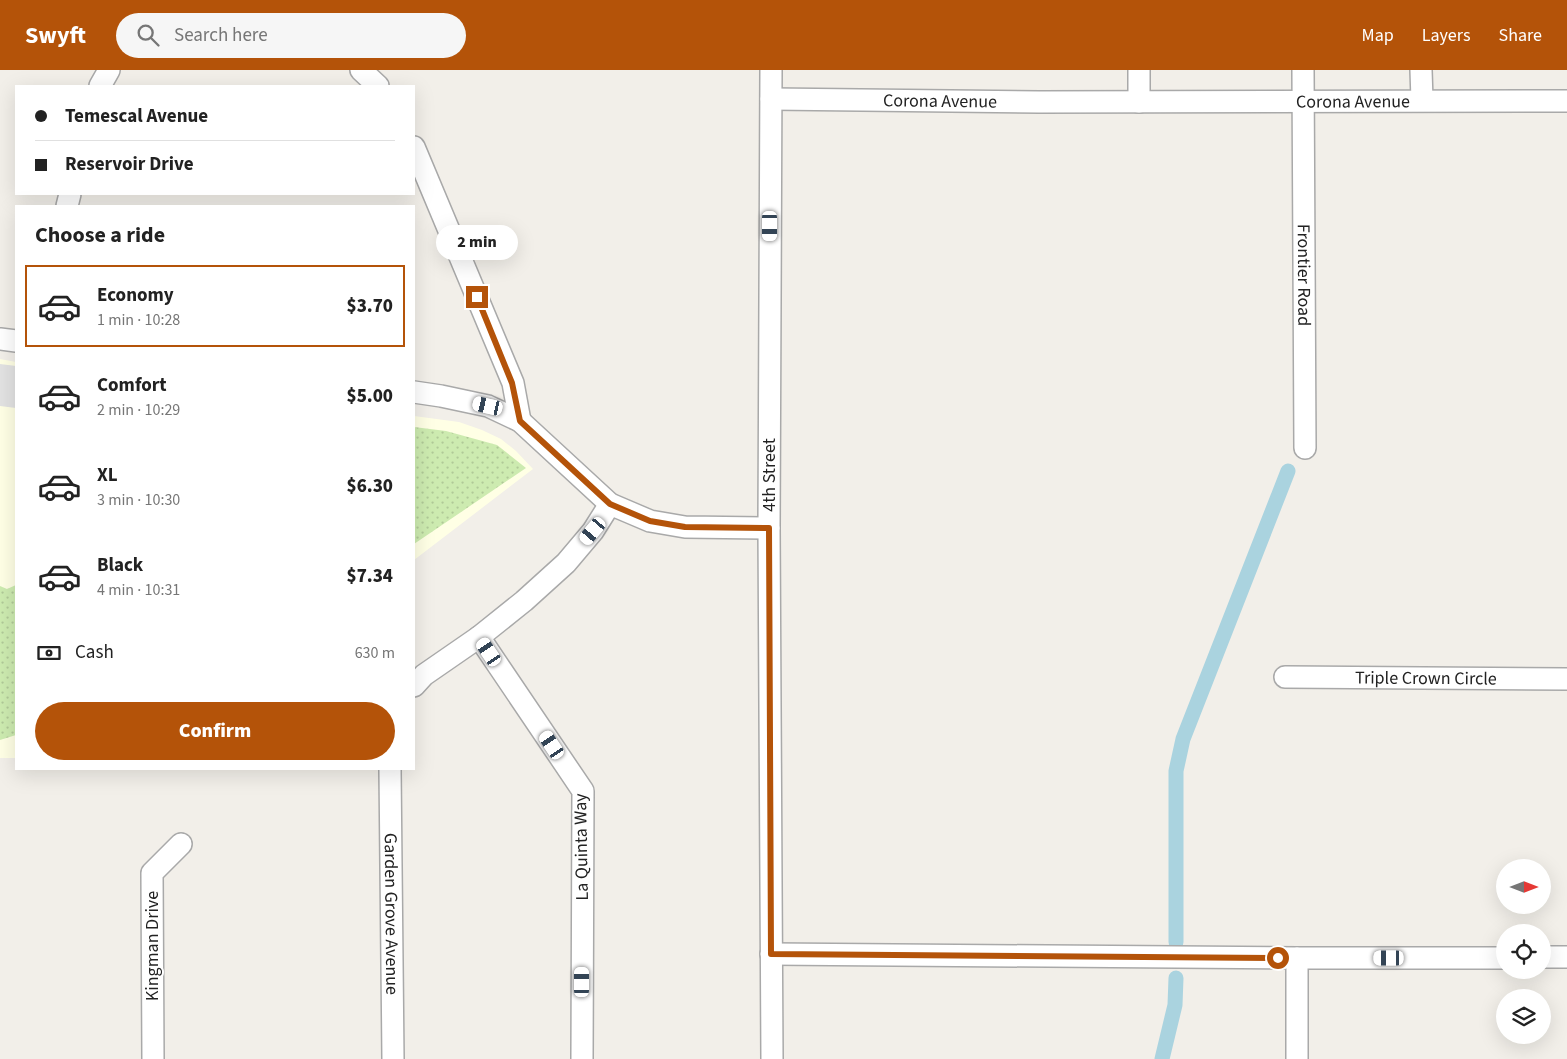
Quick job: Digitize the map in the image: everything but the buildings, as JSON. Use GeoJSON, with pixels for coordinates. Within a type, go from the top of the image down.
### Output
{"type":"FeatureCollection","features":[{"type":"Feature","properties":{"kind":"street"},"geometry":{"type":"LineString","coordinates":[[101,85],[109,70]]}},
{"type":"Feature","properties":{"kind":"street"},"geometry":{"type":"LineString","coordinates":[[362,70],[377,85]]}},
{"type":"Feature","properties":{"kind":"street","name":"4th Street"},"geometry":{"type":"LineString","coordinates":[[771,70],[769,528],[772,1059]]}},
{"type":"Feature","properties":{"kind":"street"},"geometry":{"type":"LineString","coordinates":[[1139,70],[1139,102]]}},
{"type":"Feature","properties":{"kind":"street","name":"Frontier Road"},"geometry":{"type":"LineString","coordinates":[[1302,70],[1305,448]]}},
{"type":"Feature","properties":{"kind":"street"},"geometry":{"type":"LineString","coordinates":[[1421,70],[1422,100]]}},
{"type":"Feature","properties":{"kind":"street","name":"Corona Avenue"},"geometry":{"type":"LineString","coordinates":[[771,100],[1039,102],[1567,101]]}},
{"type":"Feature","properties":{"kind":"street"},"geometry":{"type":"LineString","coordinates":[[415,149],[512,383],[520,421]]}},
{"type":"Feature","properties":{"kind":"street"},"geometry":{"type":"LineString","coordinates":[[0,339],[15,341]]}},
{"type":"Feature","properties":{"kind":"street"},"geometry":{"type":"LineString","coordinates":[[415,392],[488,406],[520,421],[610,504],[650,521],[685,527],[769,528]]}},
{"type":"Feature","properties":{"kind":"street"},"geometry":{"type":"LineString","coordinates":[[415,685],[424,675],[479,637],[524,601],[566,563],[593,531],[610,504]]}},
{"type":"Feature","properties":{"kind":"street","name":"La Quinta Way"},"geometry":{"type":"LineString","coordinates":[[479,637],[583,791],[582,1059]]}},
{"type":"Feature","properties":{"kind":"street","name":"Triple Crown Circle"},"geometry":{"type":"LineString","coordinates":[[1285,677],[1567,679]]}},
{"type":"Feature","properties":{"kind":"street","name":"Garden Grove Avenue"},"geometry":{"type":"LineString","coordinates":[[390,770],[393,1059]]}},
{"type":"Feature","properties":{"kind":"street","name":"Kingman Drive"},"geometry":{"type":"LineString","coordinates":[[153,1059],[152,873],[181,844]]}},
{"type":"Feature","properties":{"kind":"street"},"geometry":{"type":"LineString","coordinates":[[771,954],[1496,958]]}},
{"type":"Feature","properties":{"kind":"street"},"geometry":{"type":"LineString","coordinates":[[1551,958],[1567,957]]}},
{"type":"Feature","properties":{"kind":"street"},"geometry":{"type":"LineString","coordinates":[[1297,958],[1297,1059]]}},
{"type":"Feature","properties":{"kind":"shaded area"},"geometry":{"type":"Polygon","coordinates":[[[0,359],[15,362],[15,758],[0,758],[0,359]]]}},
{"type":"Feature","properties":{"kind":"shaded area"},"geometry":{"type":"Polygon","coordinates":[[[0,364],[15,366],[15,408],[0,406],[0,364]]]}},
{"type":"Feature","properties":{"kind":"shaded area"},"geometry":{"type":"Polygon","coordinates":[[[415,416],[459,422],[482,430],[501,439],[516,451],[533,469],[415,559],[415,416]]]}},
{"type":"Feature","properties":{"kind":"green space"},"geometry":{"type":"Polygon","coordinates":[[[415,427],[446,431],[497,445],[526,468],[415,543],[415,427]]]}},
{"type":"Feature","properties":{"kind":"green space"},"geometry":{"type":"Polygon","coordinates":[[[15,585],[15,735],[0,740],[0,586],[7,589],[15,585]]]}},
{"type":"Feature","properties":{"kind":"waterway"},"geometry":{"type":"LineString","coordinates":[[1176,942],[1176,771],[1183,739],[1288,471]]}},
{"type":"Feature","properties":{"kind":"waterway"},"geometry":{"type":"LineString","coordinates":[[1162,1059],[1175,1005],[1176,978]]}},
{"type":"Feature","properties":{"kind":"route"},"geometry":{"type":"LineString","coordinates":[[477,297],[512,383],[520,421],[610,504],[650,521],[685,527],[769,528],[771,954],[1278,958]]}}]}
